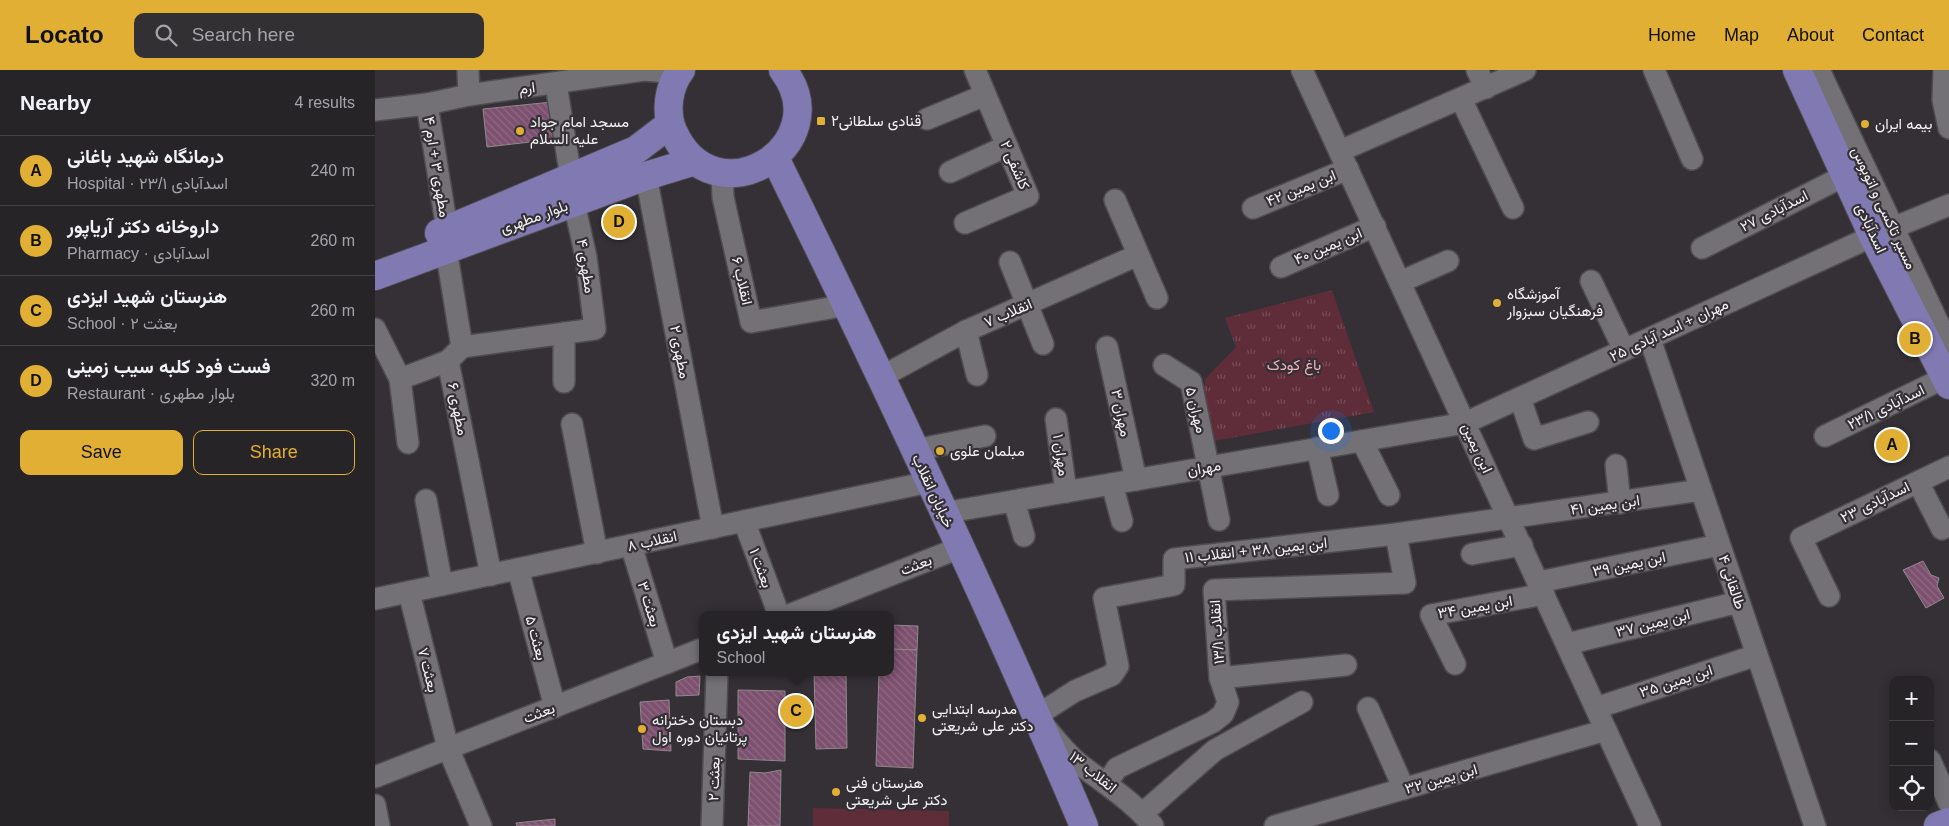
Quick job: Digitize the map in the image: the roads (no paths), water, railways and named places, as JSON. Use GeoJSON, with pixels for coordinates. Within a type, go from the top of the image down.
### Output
{"type":"FeatureCollection","features":[{"type":"Feature","properties":{"kind":"main road","name":"اسدآبادی"},"geometry":{"type":"LineString","coordinates":[[1797,70],[1845,175],[1883,233],[1947,381]]}},
{"type":"Feature","properties":{"kind":"main road"},"geometry":{"type":"LineString","coordinates":[[680,72],[670,98],[670,124],[679,145],[695,161],[708,169],[722,173],[741,174],[759,168],[775,158],[787,145],[795,129],[797,112],[793,72]]}},
{"type":"Feature","properties":{"kind":"main road","name":"بلوار مطهری"},"geometry":{"type":"LineString","coordinates":[[573,190],[636,150],[670,124]]}},
{"type":"Feature","properties":{"kind":"main road","name":"خیابان انقلاب"},"geometry":{"type":"LineString","coordinates":[[775,158],[915,450],[1084,826]]}},
{"type":"Feature","properties":{"kind":"main road","name":"بلوار مطهری"},"geometry":{"type":"LineString","coordinates":[[375,259],[447,239],[573,190],[646,176],[695,161]]}},
{"type":"Feature","properties":{"kind":"main road","name":"بلوار مطهری"},"geometry":{"type":"LineString","coordinates":[[375,276],[447,239]]}},
{"type":"Feature","properties":{"kind":"main road"},"geometry":{"type":"LineString","coordinates":[[1938,826],[1949,822]]}},
{"type":"Feature","properties":{"kind":"street"},"geometry":{"type":"LineString","coordinates":[[468,70],[469,95]]}},
{"type":"Feature","properties":{"kind":"street","name":"ارم"},"geometry":{"type":"LineString","coordinates":[[375,110],[556,84],[587,74],[644,70],[680,72]]}},
{"type":"Feature","properties":{"kind":"street","name":"کاشفی ۲"},"geometry":{"type":"LineString","coordinates":[[965,223],[1028,196],[975,70]]}},
{"type":"Feature","properties":{"kind":"street","name":"ابن یمین"},"geometry":{"type":"LineString","coordinates":[[1302,70],[1650,826]]}},
{"type":"Feature","properties":{"kind":"street","name":"ابن یمین ۴۲"},"geometry":{"type":"LineString","coordinates":[[1253,208],[1461,98],[1482,79],[1525,70]]}},
{"type":"Feature","properties":{"kind":"street"},"geometry":{"type":"LineString","coordinates":[[1654,70],[1692,159]]}},
{"type":"Feature","properties":{"kind":"street","name":"مسیر تاکسی و اتوبوس"},"geometry":{"type":"LineString","coordinates":[[1819,70],[1883,233],[1949,346]]}},
{"type":"Feature","properties":{"kind":"street"},"geometry":{"type":"LineString","coordinates":[[1944,70],[1943,100],[1949,128]]}},
{"type":"Feature","properties":{"kind":"street","name":"مطهری ۴"},"geometry":{"type":"LineString","coordinates":[[556,84],[586,257],[595,329],[564,333]]}},
{"type":"Feature","properties":{"kind":"street"},"geometry":{"type":"LineString","coordinates":[[927,119],[985,95]]}},
{"type":"Feature","properties":{"kind":"street"},"geometry":{"type":"LineString","coordinates":[[1461,98],[1513,208]]}},
{"type":"Feature","properties":{"kind":"street","name":"مطهری ۳ + ارم ۴"},"geometry":{"type":"LineString","coordinates":[[427,104],[447,239]]}},
{"type":"Feature","properties":{"kind":"street"},"geometry":{"type":"LineString","coordinates":[[950,172],[1007,146]]}},
{"type":"Feature","properties":{"kind":"street","name":"انقلاب ۶"},"geometry":{"type":"LineString","coordinates":[[722,173],[723,197],[751,322],[847,305]]}},
{"type":"Feature","properties":{"kind":"street","name":"اسدآبادی ۲۷"},"geometry":{"type":"LineString","coordinates":[[1702,248],[1845,175]]}},
{"type":"Feature","properties":{"kind":"street","name":"مطهری ۲"},"geometry":{"type":"LineString","coordinates":[[646,176],[713,528]]}},
{"type":"Feature","properties":{"kind":"street"},"geometry":{"type":"LineString","coordinates":[[1115,200],[1157,298]]}},
{"type":"Feature","properties":{"kind":"street","name":"مهران + اسد آبادی ۲۵"},"geometry":{"type":"LineString","coordinates":[[1465,423],[1623,350],[1949,205]]}},
{"type":"Feature","properties":{"kind":"street","name":"ابن یمین ۴۰"},"geometry":{"type":"LineString","coordinates":[[1281,266],[1375,226]]}},
{"type":"Feature","properties":{"kind":"street","name":"مطهری ۶"},"geometry":{"type":"LineString","coordinates":[[447,239],[455,354],[491,575]]}},
{"type":"Feature","properties":{"kind":"street","name":"انقلاب ۷"},"geometry":{"type":"LineString","coordinates":[[881,377],[966,331],[1138,255]]}},
{"type":"Feature","properties":{"kind":"street"},"geometry":{"type":"LineString","coordinates":[[1400,282],[1448,261]]}},
{"type":"Feature","properties":{"kind":"street"},"geometry":{"type":"LineString","coordinates":[[1010,262],[1043,344]]}},
{"type":"Feature","properties":{"kind":"street"},"geometry":{"type":"LineString","coordinates":[[1591,281],[1623,350]]}},
{"type":"Feature","properties":{"kind":"street"},"geometry":{"type":"LineString","coordinates":[[375,329],[400,379],[408,443]]}},
{"type":"Feature","properties":{"kind":"street"},"geometry":{"type":"LineString","coordinates":[[966,331],[977,375]]}},
{"type":"Feature","properties":{"kind":"street"},"geometry":{"type":"LineString","coordinates":[[400,379],[455,354],[564,333],[564,382]]}},
{"type":"Feature","properties":{"kind":"street","name":"طالقانی ۴"},"geometry":{"type":"LineString","coordinates":[[1650,339],[1815,826]]}},
{"type":"Feature","properties":{"kind":"street","name":"مهران ۳"},"geometry":{"type":"LineString","coordinates":[[1107,347],[1136,480]]}},
{"type":"Feature","properties":{"kind":"street","name":"مهران ۵"},"geometry":{"type":"LineString","coordinates":[[1164,365],[1191,382],[1219,520]]}},
{"type":"Feature","properties":{"kind":"street","name":"اسدآبادی ۲۳/۱"},"geometry":{"type":"LineString","coordinates":[[1825,436],[1947,381]]}},
{"type":"Feature","properties":{"kind":"street"},"geometry":{"type":"LineString","coordinates":[[1520,398],[1534,439],[1588,422]]}},
{"type":"Feature","properties":{"kind":"street","name":"مهران ۱"},"geometry":{"type":"LineString","coordinates":[[1056,419],[1066,492]]}},
{"type":"Feature","properties":{"kind":"street","name":"مهران"},"geometry":{"type":"LineString","coordinates":[[943,513],[1465,423]]}},
{"type":"Feature","properties":{"kind":"street"},"geometry":{"type":"LineString","coordinates":[[572,424],[597,552]]}},
{"type":"Feature","properties":{"kind":"street"},"geometry":{"type":"LineString","coordinates":[[915,450],[985,436]]}},
{"type":"Feature","properties":{"kind":"street"},"geometry":{"type":"LineString","coordinates":[[1362,441],[1389,495]]}},
{"type":"Feature","properties":{"kind":"street"},"geometry":{"type":"LineString","coordinates":[[1317,448],[1328,495]]}},
{"type":"Feature","properties":{"kind":"street"},"geometry":{"type":"LineString","coordinates":[[1616,465],[1620,503]]}},
{"type":"Feature","properties":{"kind":"street","name":"اسدآبادی ۲۳"},"geometry":{"type":"LineString","coordinates":[[1829,596],[1801,538],[1949,467]]}},
{"type":"Feature","properties":{"kind":"street","name":"انقلاب ۸"},"geometry":{"type":"LineString","coordinates":[[375,600],[929,482]]}},
{"type":"Feature","properties":{"kind":"street"},"geometry":{"type":"LineString","coordinates":[[1918,482],[1942,529]]}},
{"type":"Feature","properties":{"kind":"street"},"geometry":{"type":"LineString","coordinates":[[1112,484],[1122,522]]}},
{"type":"Feature","properties":{"kind":"street","name":"ابن یمین ۴۱"},"geometry":{"type":"LineString","coordinates":[[1509,519],[1701,490]]}},
{"type":"Feature","properties":{"kind":"street"},"geometry":{"type":"LineString","coordinates":[[426,500],[442,585]]}},
{"type":"Feature","properties":{"kind":"street"},"geometry":{"type":"LineString","coordinates":[[1014,501],[1024,536]]}},
{"type":"Feature","properties":{"kind":"street","name":"ابن یمین ۳۸ + انقلاب ۱۱"},"geometry":{"type":"LineString","coordinates":[[1036,716],[1075,691],[1112,675],[1118,666],[1104,598],[1174,585],[1174,559],[1509,519]]}},
{"type":"Feature","properties":{"kind":"street","name":"بعثت ۱"},"geometry":{"type":"LineString","coordinates":[[744,521],[778,611]]}},
{"type":"Feature","properties":{"kind":"street","name":"انقلاب ۱۳/۱"},"geometry":{"type":"LineString","coordinates":[[1107,783],[1117,768],[1213,722],[1223,714],[1228,702],[1220,678],[1214,590],[1405,582],[1396,534]]}},
{"type":"Feature","properties":{"kind":"street","name":"بعثت ۳"},"geometry":{"type":"LineString","coordinates":[[631,545],[667,663]]}},
{"type":"Feature","properties":{"kind":"street"},"geometry":{"type":"LineString","coordinates":[[1472,554],[1522,545]]}},
{"type":"Feature","properties":{"kind":"street","name":"ابن یمین ۳۹"},"geometry":{"type":"LineString","coordinates":[[1541,588],[1719,545]]}},
{"type":"Feature","properties":{"kind":"street","name":"بعثت"},"geometry":{"type":"LineString","coordinates":[[799,611],[959,548]]}},
{"type":"Feature","properties":{"kind":"street","name":"بعثت ۵"},"geometry":{"type":"LineString","coordinates":[[518,569],[555,707]]}},
{"type":"Feature","properties":{"kind":"street","name":"ابن یمین ۳۴"},"geometry":{"type":"LineString","coordinates":[[1455,664],[1431,614],[1541,588]]}},
{"type":"Feature","properties":{"kind":"street","name":"بعثت ۷"},"geometry":{"type":"LineString","coordinates":[[409,592],[448,748],[481,826]]}},
{"type":"Feature","properties":{"kind":"street","name":"ابن یمین ۳۷"},"geometry":{"type":"LineString","coordinates":[[1567,644],[1739,602]]}},
{"type":"Feature","properties":{"kind":"street","name":"بعثت"},"geometry":{"type":"LineString","coordinates":[[375,777],[699,650]]}},
{"type":"Feature","properties":{"kind":"street","name":"ابن یمین ۳۵"},"geometry":{"type":"LineString","coordinates":[[1596,708],[1757,655]]}},
{"type":"Feature","properties":{"kind":"street"},"geometry":{"type":"LineString","coordinates":[[1220,678],[1346,666]]}},
{"type":"Feature","properties":{"kind":"street","name":"بعثت ۲"},"geometry":{"type":"LineString","coordinates":[[712,826],[717,676]]}},
{"type":"Feature","properties":{"kind":"street"},"geometry":{"type":"LineString","coordinates":[[1148,820],[1215,750],[1301,702]]}},
{"type":"Feature","properties":{"kind":"street"},"geometry":{"type":"LineString","coordinates":[[1369,708],[1404,789]]}},
{"type":"Feature","properties":{"kind":"street","name":"انقلاب ۱۳"},"geometry":{"type":"LineString","coordinates":[[1036,716],[1076,761],[1107,783],[1148,820]]}},
{"type":"Feature","properties":{"kind":"street","name":"ابن یمین ۳۲"},"geometry":{"type":"LineString","coordinates":[[1275,826],[1606,730]]}},
{"type":"Feature","properties":{"kind":"street"},"geometry":{"type":"LineString","coordinates":[[1933,766],[1949,803]]}},
{"type":"Feature","properties":{"kind":"street"},"geometry":{"type":"LineString","coordinates":[[375,805],[379,826]]}},
{"type":"Feature","properties":{"kind":"place","name":"قنادی سلطانی۲"},"geometry":{"type":"Point","coordinates":[821,121]}},
{"type":"Feature","properties":{"kind":"place","name":"بیمه ایران"},"geometry":{"type":"Point","coordinates":[1865,124]}},
{"type":"Feature","properties":{"kind":"place","name":"مسجد امام جواد علیه السلام"},"geometry":{"type":"Point","coordinates":[520,131]}},
{"type":"Feature","properties":{"kind":"place","name":"فست فود کلبه سیب زمینی"},"geometry":{"type":"Point","coordinates":[619,222]}},
{"type":"Feature","properties":{"kind":"place","name":"آموزشگاه فرهنگیان سبزوار"},"geometry":{"type":"Point","coordinates":[1497,303]}},
{"type":"Feature","properties":{"kind":"place","name":"داروخانه دکتر آریاپور"},"geometry":{"type":"Point","coordinates":[1915,339]}},
{"type":"Feature","properties":{"kind":"place","name":"درمانگاه شهید باغانی"},"geometry":{"type":"Point","coordinates":[1892,445]}},
{"type":"Feature","properties":{"kind":"place","name":"مبلمان علوی"},"geometry":{"type":"Point","coordinates":[940,451]}},
{"type":"Feature","properties":{"kind":"place","name":"هنرستان شهید ایزدی"},"geometry":{"type":"Point","coordinates":[796,711]}},
{"type":"Feature","properties":{"kind":"place","name":"مدرسه ابتدایی دکتر علی شریعتی"},"geometry":{"type":"Point","coordinates":[922,718]}},
{"type":"Feature","properties":{"kind":"place","name":"دبستان دخترانه پرتانیان دوره اول"},"geometry":{"type":"Point","coordinates":[642,729]}},
{"type":"Feature","properties":{"kind":"place","name":"هنرستان فنی دکتر علی شریعتی"},"geometry":{"type":"Point","coordinates":[836,792]}},
{"type":"Feature","properties":{"kind":"park label","name":"باغ کودک"},"geometry":{"type":"Point","coordinates":[1294,365]}}]}
